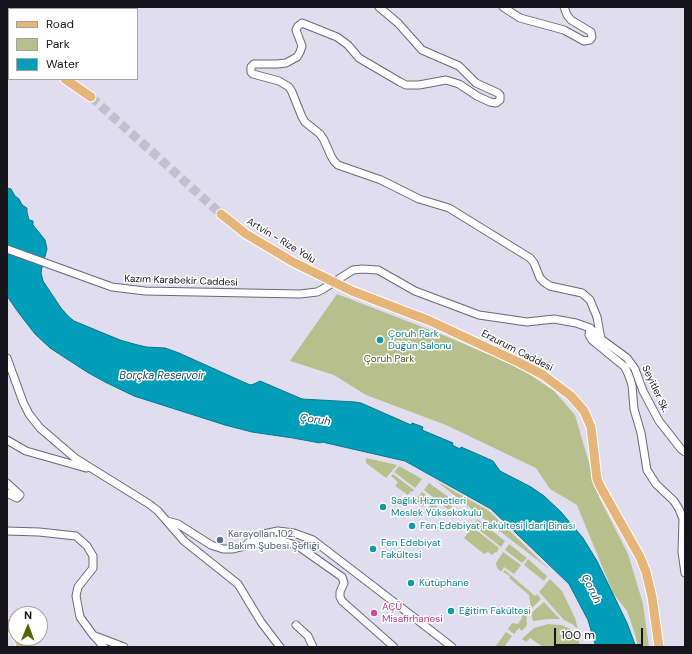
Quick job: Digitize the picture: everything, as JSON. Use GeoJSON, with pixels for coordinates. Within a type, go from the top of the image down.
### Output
{"type":"FeatureCollection","features":[{"type":"Feature","properties":{"kind":"main road"},"geometry":{"type":"LineString","coordinates":[[67,80],[91,96]]}},
{"type":"Feature","properties":{"kind":"main road","name":"Artvin - Rize Yolu"},"geometry":{"type":"LineString","coordinates":[[221,214],[246,234],[274,251],[333,282]]}},
{"type":"Feature","properties":{"kind":"main road","name":"Erzurum Caddesi"},"geometry":{"type":"LineString","coordinates":[[333,282],[362,295],[430,321],[518,362],[552,381],[578,403],[592,426],[597,474],[600,486],[638,554],[646,572],[650,586],[660,647]]}},
{"type":"Feature","properties":{"kind":"street"},"geometry":{"type":"LineString","coordinates":[[379,7],[398,23],[422,50],[459,66],[476,82],[498,94],[500,96],[500,100],[496,103],[490,102],[458,84],[446,80],[419,85],[406,85],[359,58],[341,40],[302,23],[296,30],[302,46],[297,57],[286,63],[254,64],[251,67],[251,72],[253,74],[279,81],[289,87],[305,122],[320,134],[334,161],[338,164],[381,180],[419,198],[449,208],[530,258],[534,263],[540,278],[550,286],[582,293],[590,300],[597,317],[602,339]]}},
{"type":"Feature","properties":{"kind":"street"},"geometry":{"type":"LineString","coordinates":[[503,7],[520,18],[570,32],[584,41],[590,40],[592,37],[591,32],[571,20],[567,16],[564,7]]}},
{"type":"Feature","properties":{"kind":"street","name":"Kazım Karabekir Caddesi"},"geometry":{"type":"LineString","coordinates":[[7,249],[112,287],[145,291],[300,294],[317,292],[353,270],[378,270],[415,291],[479,315],[527,322],[554,319],[576,323],[590,328]]}},
{"type":"Feature","properties":{"kind":"street"},"geometry":{"type":"LineString","coordinates":[[590,328],[589,336],[592,340],[625,367],[629,376],[632,385],[634,410],[641,433],[647,470],[652,480],[677,505],[683,519],[682,552],[685,573]]}},
{"type":"Feature","properties":{"kind":"street","name":"Seyitler Sk."},"geometry":{"type":"LineString","coordinates":[[590,328],[627,358],[635,369],[643,391],[658,421],[685,452]]}},
{"type":"Feature","properties":{"kind":"street"},"geometry":{"type":"LineString","coordinates":[[7,358],[23,402],[34,422],[60,446],[92,470],[149,504],[184,541],[238,584],[261,622],[280,647]]}},
{"type":"Feature","properties":{"kind":"street"},"geometry":{"type":"LineString","coordinates":[[7,440],[26,451],[92,470]]}},
{"type":"Feature","properties":{"kind":"street"},"geometry":{"type":"LineString","coordinates":[[7,483],[20,495],[18,498],[7,493]]}},
{"type":"Feature","properties":{"kind":"street"},"geometry":{"type":"LineString","coordinates":[[167,522],[178,524],[217,548],[227,550],[265,541],[276,540],[294,544],[304,549],[342,577],[344,583],[340,592],[342,601],[394,647]]}},
{"type":"Feature","properties":{"kind":"street"},"geometry":{"type":"LineString","coordinates":[[7,531],[39,532],[76,536],[87,546],[93,556],[93,568],[78,587],[76,596],[80,617],[104,647]]}},
{"type":"Feature","properties":{"kind":"street"},"geometry":{"type":"LineString","coordinates":[[243,546],[263,534],[272,531],[294,533],[313,540],[452,647]]}},
{"type":"Feature","properties":{"kind":"street"},"geometry":{"type":"LineString","coordinates":[[296,625],[308,636],[313,647]]}},
{"type":"Feature","properties":{"kind":"street"},"geometry":{"type":"LineString","coordinates":[[93,635],[124,647]]}},
{"type":"Feature","properties":{"kind":"green space","name":"Çoruh Park"},"geometry":{"type":"Polygon","coordinates":[[[337,294],[448,337],[520,368],[554,391],[575,415],[599,497],[628,554],[643,604],[649,647],[638,647],[627,611],[613,593],[577,505],[550,489],[536,468],[446,425],[366,395],[334,375],[290,361],[337,294]]]}},
{"type":"Feature","properties":{"kind":"green space"},"geometry":{"type":"Polygon","coordinates":[[[366,458],[397,465],[386,478],[366,463],[366,458]]]}},
{"type":"Feature","properties":{"kind":"green space"},"geometry":{"type":"Polygon","coordinates":[[[399,466],[422,479],[415,488],[394,472],[399,466]]]}},
{"type":"Feature","properties":{"kind":"green space"},"geometry":{"type":"Polygon","coordinates":[[[393,474],[414,490],[408,495],[395,486],[398,482],[391,476],[393,474]]]}},
{"type":"Feature","properties":{"kind":"green space"},"geometry":{"type":"Polygon","coordinates":[[[435,480],[489,511],[549,569],[488,522],[435,480]]]}},
{"type":"Feature","properties":{"kind":"green space"},"geometry":{"type":"Polygon","coordinates":[[[429,483],[455,502],[449,510],[424,490],[429,483]]]}},
{"type":"Feature","properties":{"kind":"green space"},"geometry":{"type":"Polygon","coordinates":[[[422,492],[438,505],[431,513],[427,510],[431,505],[426,502],[422,507],[415,501],[422,492]]]}},
{"type":"Feature","properties":{"kind":"green space"},"geometry":{"type":"Polygon","coordinates":[[[477,519],[505,541],[501,547],[473,525],[477,519]]]}},
{"type":"Feature","properties":{"kind":"green space"},"geometry":{"type":"Polygon","coordinates":[[[471,526],[499,548],[496,553],[495,552],[492,555],[488,552],[484,554],[464,538],[471,529],[471,526]]]}},
{"type":"Feature","properties":{"kind":"green space"},"geometry":{"type":"Polygon","coordinates":[[[509,544],[527,558],[522,563],[505,550],[509,544]]]}},
{"type":"Feature","properties":{"kind":"green space"},"geometry":{"type":"Polygon","coordinates":[[[503,552],[521,565],[514,574],[504,567],[501,572],[497,568],[496,563],[503,552]]]}},
{"type":"Feature","properties":{"kind":"green space"},"geometry":{"type":"Polygon","coordinates":[[[528,559],[547,576],[544,581],[524,565],[528,559]]]}},
{"type":"Feature","properties":{"kind":"green space"},"geometry":{"type":"Polygon","coordinates":[[[505,570],[535,596],[537,594],[541,599],[531,609],[529,595],[509,578],[510,576],[503,572],[505,570]]]}},
{"type":"Feature","properties":{"kind":"green space"},"geometry":{"type":"Polygon","coordinates":[[[550,579],[562,591],[575,618],[578,629],[564,620],[539,592],[550,579]]]}},
{"type":"Feature","properties":{"kind":"green space"},"geometry":{"type":"Polygon","coordinates":[[[544,602],[560,619],[533,621],[531,613],[544,602]]]}},
{"type":"Feature","properties":{"kind":"green space"},"geometry":{"type":"Polygon","coordinates":[[[522,612],[526,612],[527,625],[522,631],[519,628],[514,634],[508,629],[512,623],[518,624],[522,618],[522,612]]]}},
{"type":"Feature","properties":{"kind":"green space"},"geometry":{"type":"Polygon","coordinates":[[[548,624],[561,625],[569,628],[577,636],[581,647],[543,647],[530,638],[526,642],[522,639],[534,628],[548,624]]]}},
{"type":"Feature","properties":{"kind":"green space"},"geometry":{"type":"Polygon","coordinates":[[[506,632],[512,636],[504,647],[495,647],[506,632]]]}},
{"type":"Feature","properties":{"kind":"water","name":"Borçka Reservoir"},"geometry":{"type":"Polygon","coordinates":[[[7,188],[11,189],[22,205],[27,208],[29,220],[33,221],[33,225],[45,240],[47,249],[41,273],[43,281],[61,308],[74,321],[120,340],[146,347],[165,348],[179,353],[250,385],[260,381],[302,399],[361,403],[411,425],[412,423],[423,427],[422,430],[453,443],[452,445],[460,449],[461,447],[493,461],[500,471],[531,487],[544,496],[561,512],[583,538],[597,561],[627,623],[636,647],[596,647],[588,620],[569,584],[491,509],[405,461],[322,442],[320,443],[252,432],[225,425],[134,396],[87,372],[50,348],[35,334],[7,296],[7,188]]]}},
{"type":"Feature","properties":{"kind":"tunnel"},"geometry":{"type":"LineString","coordinates":[[91,97],[221,214]]}},
{"type":"Feature","properties":{"kind":"place","name":"Çoruh Park Düğün Salonu"},"geometry":{"type":"Point","coordinates":[380,340]}},
{"type":"Feature","properties":{"kind":"place","name":"Sağlık Hizmetleri Meslek Yüksekokulu"},"geometry":{"type":"Point","coordinates":[383,507]}},
{"type":"Feature","properties":{"kind":"place","name":"Fen Edebiyat Fakültesi İdari Binası"},"geometry":{"type":"Point","coordinates":[412,526]}},
{"type":"Feature","properties":{"kind":"place","name":"Karayolları 102. Bakım Şubesi Şefliği"},"geometry":{"type":"Point","coordinates":[220,540]}},
{"type":"Feature","properties":{"kind":"place","name":"Fen Edebiyat Fakültesi"},"geometry":{"type":"Point","coordinates":[373,549]}},
{"type":"Feature","properties":{"kind":"place","name":"Kütüphane"},"geometry":{"type":"Point","coordinates":[411,583]}},
{"type":"Feature","properties":{"kind":"place","name":"Eğitim Fakültesi"},"geometry":{"type":"Point","coordinates":[451,611]}},
{"type":"Feature","properties":{"kind":"place","name":"AÇÜ Misafirhanesi"},"geometry":{"type":"Point","coordinates":[374,613]}},
{"type":"Feature","properties":{"kind":"water label","name":"Çoruh"},"geometry":{"type":"Point","coordinates":[315,420]}},
{"type":"Feature","properties":{"kind":"water label","name":"Çoruh"},"geometry":{"type":"Point","coordinates":[591,589]}}]}
